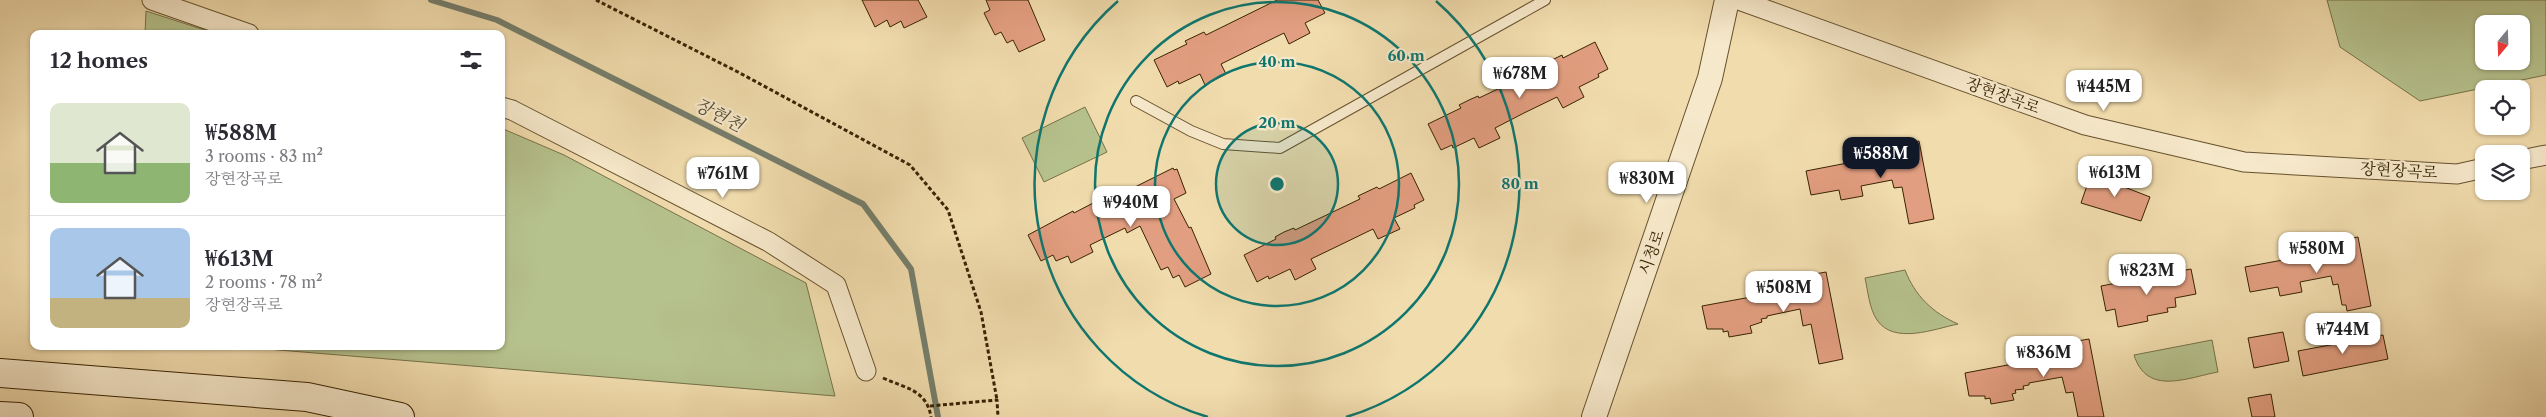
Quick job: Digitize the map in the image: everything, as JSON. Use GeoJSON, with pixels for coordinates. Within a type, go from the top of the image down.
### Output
{"type":"FeatureCollection","features":[{"type":"Feature","properties":{"kind":"main road"},"geometry":{"type":"LineString","coordinates":[[0,373],[307,397],[400,417]]}},
{"type":"Feature","properties":{"kind":"main road"},"geometry":{"type":"LineString","coordinates":[[0,416],[19,417]]}},
{"type":"Feature","properties":{"kind":"street"},"geometry":{"type":"LineString","coordinates":[[152,0],[238,30]]}},
{"type":"Feature","properties":{"kind":"street","name":"시청로"},"geometry":{"type":"LineString","coordinates":[[1594,417],[1710,78],[1727,0]]}},
{"type":"Feature","properties":{"kind":"street","name":"장현장곡로"},"geometry":{"type":"LineString","coordinates":[[1739,0],[2085,125],[2235,160],[2457,174],[2475,170]]}},
{"type":"Feature","properties":{"kind":"street"},"geometry":{"type":"LineString","coordinates":[[505,108],[769,242],[836,285],[866,371]]}},
{"type":"Feature","properties":{"kind":"street"},"geometry":{"type":"LineString","coordinates":[[2530,158],[2546,155]]}},
{"type":"Feature","properties":{"kind":"lane"},"geometry":{"type":"LineString","coordinates":[[1136,101],[1191,131],[1223,144],[1280,148],[1545,0]]}},
{"type":"Feature","properties":{"kind":"path"},"geometry":{"type":"LineString","coordinates":[[596,0],[738,72],[910,165],[948,210],[981,312],[997,400],[998,417]]}},
{"type":"Feature","properties":{"kind":"path"},"geometry":{"type":"LineString","coordinates":[[866,371],[922,395],[931,406],[932,417]]}},
{"type":"Feature","properties":{"kind":"path"},"geometry":{"type":"LineString","coordinates":[[931,406],[997,400]]}},
{"type":"Feature","properties":{"kind":"green space"},"geometry":{"type":"Polygon","coordinates":[[[2327,0],[2546,0],[2546,75],[2522,80],[2475,80],[2475,90],[2420,101],[2340,47],[2327,0]]]}},
{"type":"Feature","properties":{"kind":"green space"},"geometry":{"type":"Polygon","coordinates":[[[146,11],[205,30],[145,30],[146,11]]]}},
{"type":"Feature","properties":{"kind":"green space"},"geometry":{"type":"Polygon","coordinates":[[[1085,107],[1107,152],[1044,182],[1022,138],[1085,107]]]}},
{"type":"Feature","properties":{"kind":"green space"},"geometry":{"type":"Polygon","coordinates":[[[505,130],[564,155],[806,283],[835,396],[278,350],[505,350],[505,130]]]}},
{"type":"Feature","properties":{"kind":"green space"},"geometry":{"type":"Polygon","coordinates":[[[1905,270],[1914,288],[1926,303],[1941,315],[1958,324],[1926,332],[1904,334],[1884,328],[1872,310],[1865,278],[1905,270]]]}},
{"type":"Feature","properties":{"kind":"green space"},"geometry":{"type":"Polygon","coordinates":[[[2212,340],[2218,372],[2181,380],[2158,380],[2148,376],[2140,368],[2134,355],[2212,340]]]}},
{"type":"Feature","properties":{"kind":"building"},"geometry":{"type":"Polygon","coordinates":[[[862,0],[918,0],[927,17],[904,28],[901,21],[890,27],[887,20],[875,27],[862,0]]]}},
{"type":"Feature","properties":{"kind":"building"},"geometry":{"type":"Polygon","coordinates":[[[986,0],[1028,0],[1045,40],[1019,52],[1013,40],[1007,43],[1001,32],[995,35],[984,13],[990,10],[986,0]]]}},
{"type":"Feature","properties":{"kind":"building"},"geometry":{"type":"Polygon","coordinates":[[[1277,0],[1318,0],[1325,13],[1305,23],[1310,33],[1289,44],[1284,33],[1221,64],[1226,74],[1205,85],[1200,74],[1179,84],[1178,81],[1167,87],[1154,60],[1187,44],[1185,41],[1204,32],[1206,35],[1277,0]]]}},
{"type":"Feature","properties":{"kind":"building"},"geometry":{"type":"Polygon","coordinates":[[[1595,42],[1608,69],[1598,74],[1599,77],[1579,87],[1584,97],[1563,108],[1557,97],[1524,113],[1495,128],[1500,138],[1479,148],[1474,138],[1453,148],[1452,145],[1441,150],[1428,124],[1461,108],[1459,105],[1469,100],[1478,96],[1479,98],[1544,67],[1543,64],[1562,55],[1563,58],[1595,42]]]}},
{"type":"Feature","properties":{"kind":"building"},"geometry":{"type":"Polygon","coordinates":[[[1919,141],[1934,219],[1909,224],[1902,187],[1894,188],[1892,180],[1861,186],[1863,196],[1841,200],[1839,190],[1811,195],[1806,171],[1894,154],[1893,151],[1897,150],[1896,145],[1919,141]]]}},
{"type":"Feature","properties":{"kind":"building"},"geometry":{"type":"Polygon","coordinates":[[[1173,168],[1174,170],[1177,169],[1186,193],[1174,199],[1189,228],[1191,227],[1211,274],[1185,287],[1179,275],[1173,278],[1168,267],[1161,270],[1140,226],[1127,233],[1125,228],[1090,245],[1093,252],[1071,263],[1068,256],[1056,261],[1053,255],[1041,261],[1028,235],[1073,211],[1074,213],[1097,201],[1099,205],[1173,168]]]}},
{"type":"Feature","properties":{"kind":"building"},"geometry":{"type":"Polygon","coordinates":[[[1411,173],[1424,200],[1414,205],[1415,208],[1394,218],[1400,229],[1378,239],[1373,229],[1311,259],[1316,269],[1295,280],[1290,269],[1269,279],[1268,276],[1257,282],[1244,255],[1276,239],[1275,237],[1284,232],[1294,228],[1295,230],[1360,199],[1358,196],[1377,187],[1379,189],[1411,173]]]}},
{"type":"Feature","properties":{"kind":"building"},"geometry":{"type":"Polygon","coordinates":[[[2091,174],[2150,197],[2141,221],[2081,203],[2091,174]]]}},
{"type":"Feature","properties":{"kind":"building"},"geometry":{"type":"Polygon","coordinates":[[[2358,237],[2371,306],[2347,311],[2346,305],[2342,305],[2338,284],[2333,285],[2331,276],[2300,282],[2302,292],[2280,296],[2278,287],[2250,292],[2245,267],[2337,250],[2335,241],[2358,237]]]}},
{"type":"Feature","properties":{"kind":"building"},"geometry":{"type":"Polygon","coordinates":[[[2191,269],[2196,294],[2175,298],[2176,307],[2167,308],[2168,312],[2147,316],[2148,321],[2118,327],[2115,309],[2106,311],[2101,286],[2191,269]]]}},
{"type":"Feature","properties":{"kind":"building"},"geometry":{"type":"Polygon","coordinates":[[[1826,272],[1843,359],[1819,364],[1811,324],[1803,326],[1800,309],[1761,319],[1762,322],[1750,326],[1752,333],[1729,337],[1728,331],[1723,332],[1723,329],[1707,329],[1702,306],[1751,297],[1751,293],[1805,282],[1804,276],[1826,272]]]}},
{"type":"Feature","properties":{"kind":"building"},"geometry":{"type":"Polygon","coordinates":[[[2283,332],[2289,361],[2254,368],[2248,338],[2283,332]]]}},
{"type":"Feature","properties":{"kind":"building"},"geometry":{"type":"Polygon","coordinates":[[[2383,335],[2388,359],[2303,376],[2298,351],[2383,335]]]}},
{"type":"Feature","properties":{"kind":"building"},"geometry":{"type":"Polygon","coordinates":[[[2089,339],[2104,417],[2078,417],[2073,392],[2066,393],[2062,377],[2029,383],[2029,385],[2023,386],[2024,389],[2015,390],[2016,393],[2012,394],[2014,400],[1991,404],[1990,398],[1985,399],[1985,396],[1969,396],[1965,373],[2013,364],[2013,360],[2067,350],[2066,343],[2089,339]]]}},
{"type":"Feature","properties":{"kind":"building"},"geometry":{"type":"Polygon","coordinates":[[[2271,394],[2275,417],[2252,417],[2248,398],[2271,394]]]}},
{"type":"Feature","properties":{"kind":"waterway","name":"장현천"},"geometry":{"type":"LineString","coordinates":[[431,0],[497,20],[863,204],[911,269],[938,417]]}}]}
